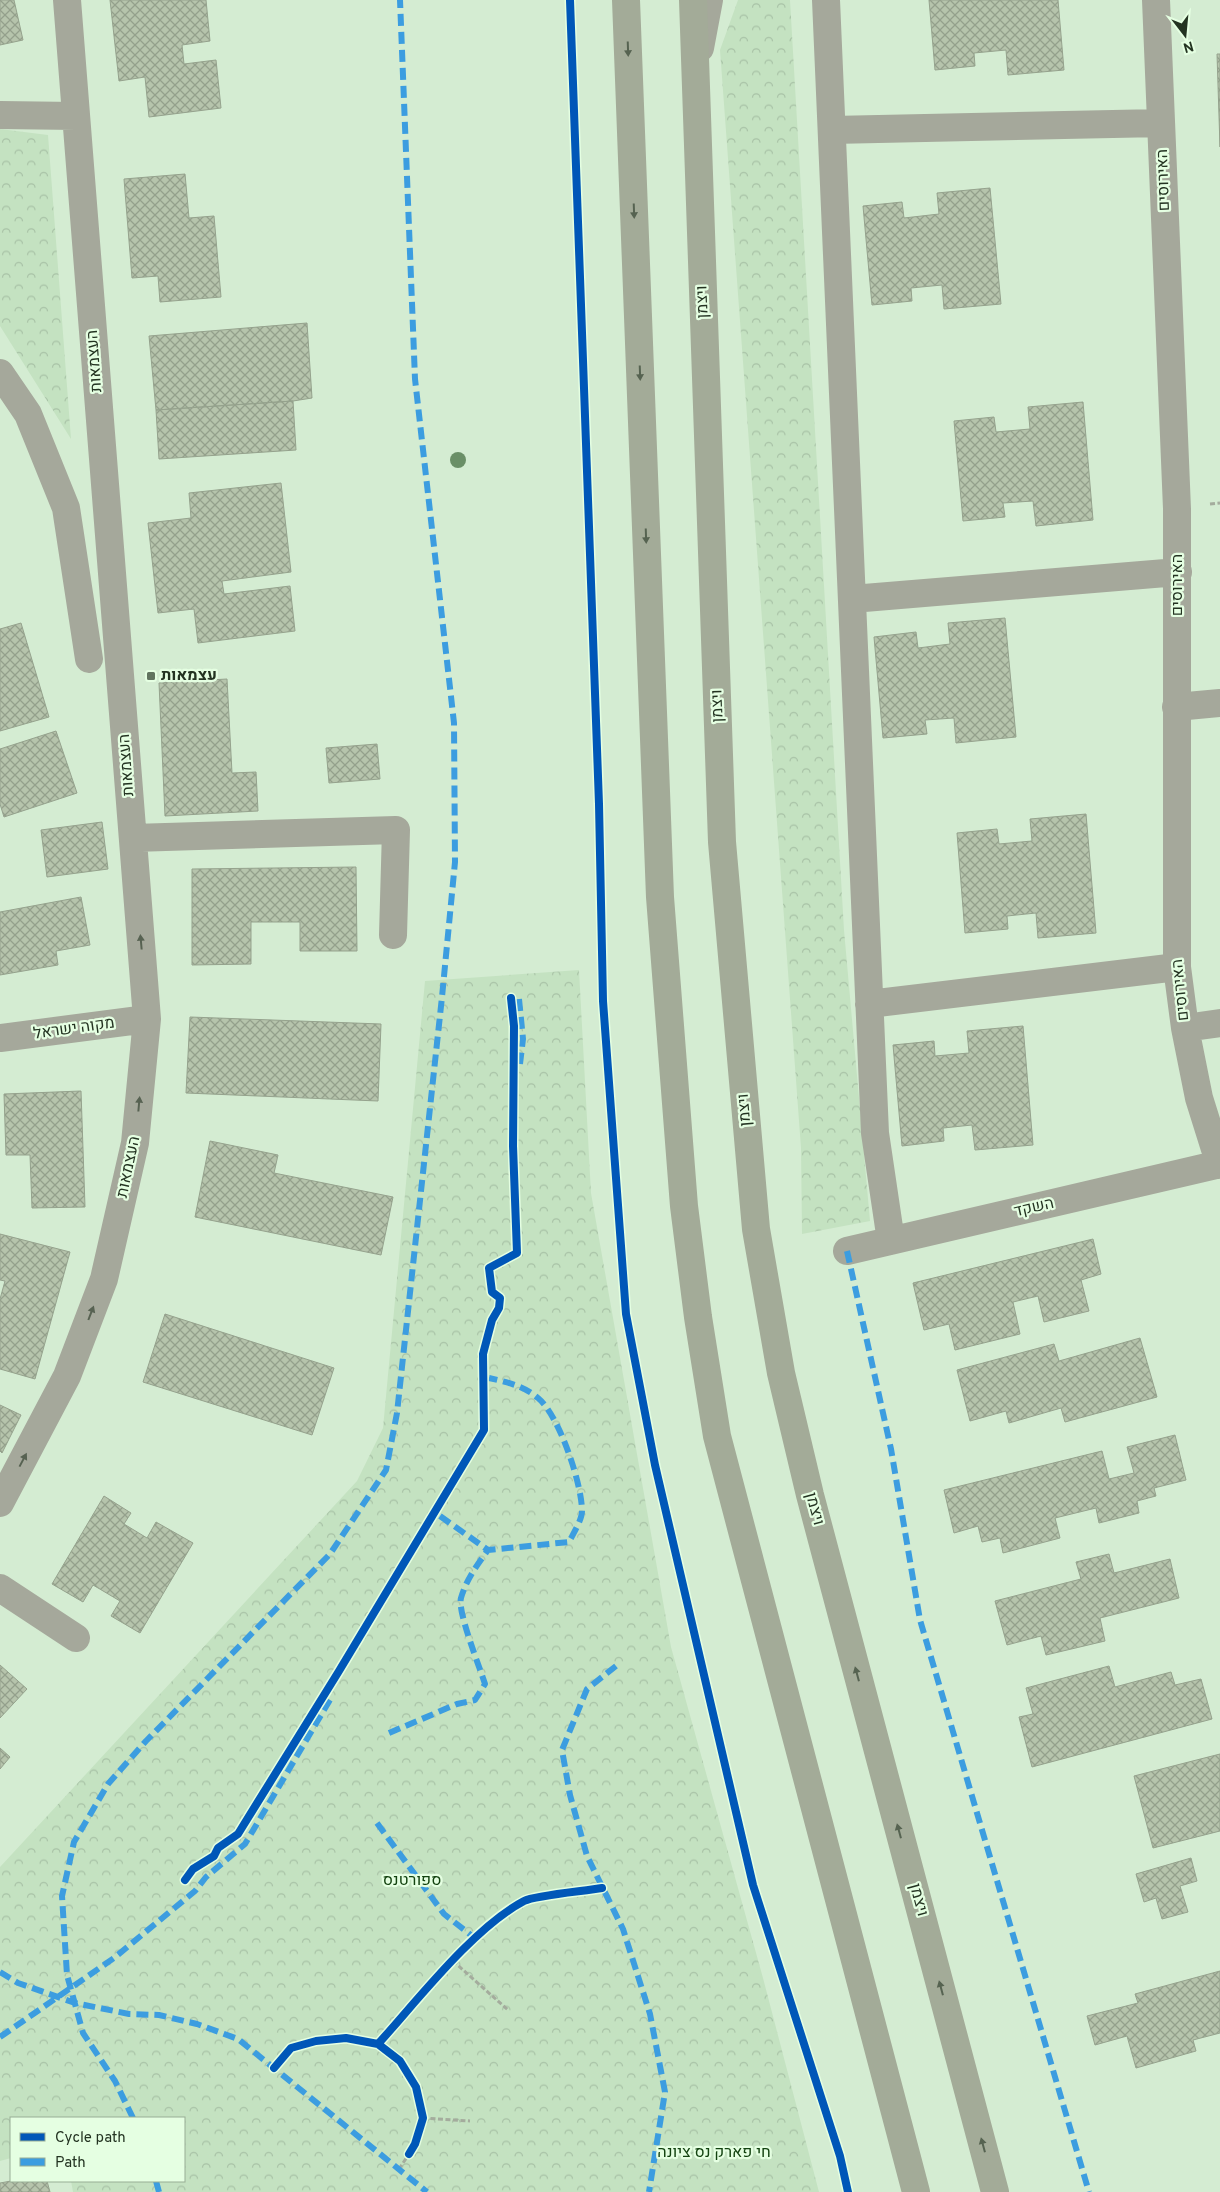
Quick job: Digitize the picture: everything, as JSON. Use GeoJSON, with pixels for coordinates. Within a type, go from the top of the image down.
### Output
{"type":"FeatureCollection","features":[{"type":"Feature","properties":{"kind":"main road"},"geometry":{"type":"LineString","coordinates":[[626,0],[660,897],[684,1206],[698,1316],[717,1436],[916,2192]]}},
{"type":"Feature","properties":{"kind":"main road","name":"ויצמן"},"geometry":{"type":"LineString","coordinates":[[693,0],[722,842],[756,1228],[781,1373],[810,1495],[995,2192]]}},
{"type":"Feature","properties":{"kind":"street","name":"העצמאות"},"geometry":{"type":"LineString","coordinates":[[0,1503],[67,1376],[104,1279],[135,1143],[147,1019],[67,0]]}},
{"type":"Feature","properties":{"kind":"street"},"geometry":{"type":"LineString","coordinates":[[695,71],[709,0]]}},
{"type":"Feature","properties":{"kind":"street"},"geometry":{"type":"LineString","coordinates":[[826,0],[875,1133],[891,1241]]}},
{"type":"Feature","properties":{"kind":"street","name":"האירוסים"},"geometry":{"type":"LineString","coordinates":[[1156,0],[1178,572],[1176,707],[1177,967],[1185,1028],[1199,1098],[1220,1165]]}},
{"type":"Feature","properties":{"kind":"street"},"geometry":{"type":"LineString","coordinates":[[0,115],[76,116]]}},
{"type":"Feature","properties":{"kind":"street"},"geometry":{"type":"LineString","coordinates":[[832,130],[1161,123]]}},
{"type":"Feature","properties":{"kind":"street"},"geometry":{"type":"LineString","coordinates":[[0,373],[28,414],[66,508],[89,659]]}},
{"type":"Feature","properties":{"kind":"street"},"geometry":{"type":"LineString","coordinates":[[852,599],[1178,572]]}},
{"type":"Feature","properties":{"kind":"street"},"geometry":{"type":"LineString","coordinates":[[1176,707],[1220,703]]}},
{"type":"Feature","properties":{"kind":"street"},"geometry":{"type":"LineString","coordinates":[[133,838],[396,830],[393,935]]}},
{"type":"Feature","properties":{"kind":"street"},"geometry":{"type":"LineString","coordinates":[[870,1004],[1177,967]]}},
{"type":"Feature","properties":{"kind":"street","name":"מקוה ישראל"},"geometry":{"type":"LineString","coordinates":[[0,1038],[147,1019]]}},
{"type":"Feature","properties":{"kind":"street"},"geometry":{"type":"LineString","coordinates":[[1185,1028],[1220,1023]]}},
{"type":"Feature","properties":{"kind":"street","name":"השקד"},"geometry":{"type":"LineString","coordinates":[[848,1251],[1220,1165]]}},
{"type":"Feature","properties":{"kind":"street"},"geometry":{"type":"LineString","coordinates":[[0,1588],[76,1638]]}},
{"type":"Feature","properties":{"kind":"path"},"geometry":{"type":"LineString","coordinates":[[452,1961],[508,2010]]}},
{"type":"Feature","properties":{"kind":"path"},"geometry":{"type":"LineString","coordinates":[[423,2118],[470,2121]]}},
{"type":"Feature","properties":{"kind":"path"},"geometry":{"type":"LineString","coordinates":[[399,2169],[409,2154]]}},
{"type":"Feature","properties":{"kind":"green space"},"geometry":{"type":"Polygon","coordinates":[[[738,0],[790,0],[844,930],[870,1221],[802,1234],[801,1148],[720,50],[738,0]]]}},
{"type":"Feature","properties":{"kind":"green space"},"geometry":{"type":"Polygon","coordinates":[[[0,129],[48,135],[71,439],[0,326],[0,129]]]}},
{"type":"Feature","properties":{"kind":"green space","name":"ספורטנס"},"geometry":{"type":"Polygon","coordinates":[[[579,970],[591,1193],[671,1647],[763,1978],[819,2192],[73,2192],[71,2182],[185,2182],[185,2117],[10,2117],[10,2158],[0,2161],[0,1867],[357,1481],[383,1428],[425,981],[579,970]]]}},
{"type":"Feature","properties":{"kind":"building"},"geometry":{"type":"Polygon","coordinates":[[[0,0],[14,0],[23,40],[0,45],[0,0]]]}},
{"type":"Feature","properties":{"kind":"building"},"geometry":{"type":"Polygon","coordinates":[[[110,0],[206,0],[210,41],[182,45],[184,64],[216,60],[221,108],[149,117],[145,77],[119,81],[110,0]]]}},
{"type":"Feature","properties":{"kind":"building"},"geometry":{"type":"Polygon","coordinates":[[[929,0],[1058,0],[1064,70],[1008,75],[1006,50],[974,53],[975,66],[935,70],[929,0]]]}},
{"type":"Feature","properties":{"kind":"building"},"geometry":{"type":"Polygon","coordinates":[[[1217,54],[1220,54],[1220,147],[1217,54]]]}},
{"type":"Feature","properties":{"kind":"building"},"geometry":{"type":"Polygon","coordinates":[[[185,174],[189,218],[214,216],[221,297],[160,302],[158,276],[132,278],[124,179],[185,174]]]}},
{"type":"Feature","properties":{"kind":"building"},"geometry":{"type":"Polygon","coordinates":[[[990,188],[1001,304],[944,309],[942,285],[911,288],[912,301],[872,305],[863,206],[902,202],[904,218],[939,214],[937,193],[990,188]]]}},
{"type":"Feature","properties":{"kind":"building"},"geometry":{"type":"Polygon","coordinates":[[[307,323],[312,398],[293,401],[156,410],[149,336],[307,323]]]}},
{"type":"Feature","properties":{"kind":"building"},"geometry":{"type":"Polygon","coordinates":[[[293,401],[296,450],[159,459],[156,410],[293,401]]]}},
{"type":"Feature","properties":{"kind":"building"},"geometry":{"type":"Polygon","coordinates":[[[1083,402],[1093,520],[1036,526],[1033,501],[1003,503],[1005,517],[963,521],[954,421],[994,417],[996,432],[1030,429],[1028,407],[1083,402]]]}},
{"type":"Feature","properties":{"kind":"building"},"geometry":{"type":"Polygon","coordinates":[[[281,483],[291,572],[222,581],[224,594],[290,586],[295,631],[198,643],[194,609],[158,613],[148,523],[191,518],[189,493],[281,483]]]}},
{"type":"Feature","properties":{"kind":"building"},"geometry":{"type":"Polygon","coordinates":[[[1005,618],[1016,737],[956,743],[954,718],[925,720],[927,734],[883,738],[874,637],[916,632],[918,648],[950,644],[948,623],[1005,618]]]}},
{"type":"Feature","properties":{"kind":"building"},"geometry":{"type":"Polygon","coordinates":[[[21,623],[49,717],[0,731],[0,629],[21,623]]]}},
{"type":"Feature","properties":{"kind":"building"},"geometry":{"type":"Polygon","coordinates":[[[227,679],[232,773],[256,772],[258,811],[165,816],[159,683],[227,679]]]}},
{"type":"Feature","properties":{"kind":"building"},"geometry":{"type":"Polygon","coordinates":[[[56,731],[77,793],[4,817],[0,804],[0,749],[56,731]]]}},
{"type":"Feature","properties":{"kind":"building"},"geometry":{"type":"Polygon","coordinates":[[[377,744],[380,779],[329,783],[326,748],[377,744]]]}},
{"type":"Feature","properties":{"kind":"building"},"geometry":{"type":"Polygon","coordinates":[[[1086,814],[1096,933],[1038,938],[1036,913],[1007,916],[1008,929],[965,933],[957,833],[997,829],[999,844],[1032,841],[1030,819],[1086,814]]]}},
{"type":"Feature","properties":{"kind":"building"},"geometry":{"type":"Polygon","coordinates":[[[102,822],[108,869],[47,877],[41,830],[102,822]]]}},
{"type":"Feature","properties":{"kind":"building"},"geometry":{"type":"Polygon","coordinates":[[[356,867],[357,951],[300,951],[300,922],[251,922],[251,964],[192,965],[192,869],[356,867]]]}},
{"type":"Feature","properties":{"kind":"building"},"geometry":{"type":"Polygon","coordinates":[[[81,897],[90,945],[56,951],[58,965],[0,975],[0,912],[81,897]]]}},
{"type":"Feature","properties":{"kind":"building"},"geometry":{"type":"Polygon","coordinates":[[[190,1017],[381,1024],[378,1101],[186,1093],[190,1017]]]}},
{"type":"Feature","properties":{"kind":"building"},"geometry":{"type":"Polygon","coordinates":[[[1023,1026],[1033,1145],[975,1150],[972,1125],[943,1128],[944,1141],[902,1146],[893,1045],[934,1041],[935,1056],[969,1053],[967,1031],[1023,1026]]]}},
{"type":"Feature","properties":{"kind":"building"},"geometry":{"type":"Polygon","coordinates":[[[81,1091],[85,1207],[32,1208],[30,1155],[6,1155],[4,1094],[81,1091]]]}},
{"type":"Feature","properties":{"kind":"building"},"geometry":{"type":"Polygon","coordinates":[[[210,1141],[278,1155],[274,1173],[393,1197],[381,1255],[195,1217],[210,1141]]]}},
{"type":"Feature","properties":{"kind":"building"},"geometry":{"type":"Polygon","coordinates":[[[0,1234],[70,1252],[35,1379],[0,1369],[0,1299],[5,1281],[0,1280],[0,1234]]]}},
{"type":"Feature","properties":{"kind":"building"},"geometry":{"type":"Polygon","coordinates":[[[1093,1239],[1101,1274],[1081,1280],[1089,1311],[1044,1322],[1038,1296],[1013,1302],[1020,1334],[955,1350],[949,1324],[924,1330],[913,1283],[1093,1239]]]}},
{"type":"Feature","properties":{"kind":"building"},"geometry":{"type":"Polygon","coordinates":[[[165,1314],[334,1368],[312,1435],[143,1382],[165,1314]]]}},
{"type":"Feature","properties":{"kind":"building"},"geometry":{"type":"Polygon","coordinates":[[[1140,1338],[1157,1397],[1065,1422],[1061,1408],[1009,1423],[1006,1411],[970,1421],[957,1370],[1054,1344],[1059,1361],[1140,1338]]]}},
{"type":"Feature","properties":{"kind":"building"},"geometry":{"type":"Polygon","coordinates":[[[0,1405],[21,1415],[2,1453],[0,1451],[0,1405]]]}},
{"type":"Feature","properties":{"kind":"building"},"geometry":{"type":"Polygon","coordinates":[[[1175,1435],[1186,1480],[1154,1488],[1156,1496],[1137,1501],[1139,1513],[1099,1523],[1096,1508],[1055,1518],[1060,1538],[1003,1553],[1000,1538],[982,1542],[978,1526],[954,1533],[944,1490],[1102,1451],[1109,1479],[1134,1473],[1127,1447],[1175,1435]]]}},
{"type":"Feature","properties":{"kind":"building"},"geometry":{"type":"Polygon","coordinates":[[[104,1496],[131,1513],[124,1524],[147,1538],[156,1522],[193,1543],[140,1633],[111,1616],[120,1601],[93,1585],[83,1602],[52,1584],[104,1496]]]}},
{"type":"Feature","properties":{"kind":"building"},"geometry":{"type":"Polygon","coordinates":[[[1109,1554],[1114,1573],[1170,1559],[1179,1598],[1100,1618],[1105,1641],[1046,1655],[1041,1636],[1007,1645],[995,1601],[1081,1579],[1076,1562],[1109,1554]]]}},
{"type":"Feature","properties":{"kind":"building"},"geometry":{"type":"Polygon","coordinates":[[[0,1665],[27,1689],[0,1718],[0,1665]]]}},
{"type":"Feature","properties":{"kind":"building"},"geometry":{"type":"Polygon","coordinates":[[[1109,1666],[1115,1687],[1171,1672],[1175,1685],[1201,1679],[1212,1719],[1032,1767],[1019,1717],[1033,1714],[1026,1688],[1109,1666]]]}},
{"type":"Feature","properties":{"kind":"building"},"geometry":{"type":"Polygon","coordinates":[[[0,1748],[10,1757],[0,1769],[0,1748]]]}},
{"type":"Feature","properties":{"kind":"building"},"geometry":{"type":"Polygon","coordinates":[[[1220,1754],[1220,1831],[1153,1848],[1134,1776],[1220,1754]]]}},
{"type":"Feature","properties":{"kind":"building"},"geometry":{"type":"Polygon","coordinates":[[[1191,1858],[1197,1881],[1180,1886],[1188,1912],[1162,1919],[1156,1898],[1144,1902],[1136,1874],[1191,1858]]]}},
{"type":"Feature","properties":{"kind":"building"},"geometry":{"type":"Polygon","coordinates":[[[1220,1971],[1220,2033],[1193,2040],[1196,2051],[1136,2068],[1127,2036],[1095,2045],[1087,2016],[1138,2003],[1135,1994],[1220,1971]]]}},
{"type":"Feature","properties":{"kind":"building"},"geometry":{"type":"Polygon","coordinates":[[[10,2181],[47,2182],[50,2192],[0,2192],[0,2183],[10,2181]]]}},
{"type":"Feature","properties":{"kind":"marked path"},"geometry":{"type":"LineString","coordinates":[[133,2117],[115,2081],[83,2033],[67,1975],[62,1896],[74,1842],[108,1784],[146,1741],[330,1554],[386,1470],[397,1413],[455,862],[454,723],[415,379],[400,0]]}},
{"type":"Feature","properties":{"kind":"marked path"},"geometry":{"type":"LineString","coordinates":[[519,999],[523,1039],[520,1064]]}},
{"type":"Feature","properties":{"kind":"marked path"},"geometry":{"type":"LineString","coordinates":[[847,1251],[891,1449],[920,1620],[1089,2192]]}},
{"type":"Feature","properties":{"kind":"marked path"},"geometry":{"type":"LineString","coordinates":[[389,1733],[457,1704],[475,1700],[485,1684],[462,1615],[461,1598],[469,1579],[488,1550],[569,1542],[581,1519],[581,1499],[574,1468],[554,1419],[538,1398],[527,1390],[489,1378]]}},
{"type":"Feature","properties":{"kind":"marked path"},"geometry":{"type":"LineString","coordinates":[[440,1516],[488,1550]]}},
{"type":"Feature","properties":{"kind":"marked path"},"geometry":{"type":"LineString","coordinates":[[616,1666],[587,1689],[562,1750],[570,1795],[587,1856],[623,1929],[650,2014],[665,2092],[649,2192]]}},
{"type":"Feature","properties":{"kind":"marked path"},"geometry":{"type":"LineString","coordinates":[[0,2037],[114,1958],[195,1891],[206,1877],[245,1844],[331,1698]]}},
{"type":"Feature","properties":{"kind":"marked path"},"geometry":{"type":"LineString","coordinates":[[377,1823],[444,1914],[476,1939]]}},
{"type":"Feature","properties":{"kind":"marked path"},"geometry":{"type":"LineString","coordinates":[[0,1972],[18,1983],[75,2003],[129,2014],[159,2015],[197,2024],[238,2039],[427,2192]]}},
{"type":"Feature","properties":{"kind":"marked path"},"geometry":{"type":"LineString","coordinates":[[156,2182],[159,2192]]}},
{"type":"Feature","properties":{"kind":"cycle path"},"geometry":{"type":"LineString","coordinates":[[570,0],[599,804],[603,1001],[626,1314],[655,1465],[753,1885],[840,2156],[848,2192]]}},
{"type":"Feature","properties":{"kind":"cycle path"},"geometry":{"type":"LineString","coordinates":[[185,1880],[193,1869],[214,1856],[218,1848],[238,1834],[484,1430],[483,1354],[492,1320],[499,1308],[500,1298],[492,1292],[489,1268],[517,1253],[513,1146],[514,1026],[511,998]]}},
{"type":"Feature","properties":{"kind":"cycle path"},"geometry":{"type":"LineString","coordinates":[[378,2044],[446,1966],[505,1913],[530,1899],[602,1888]]}},
{"type":"Feature","properties":{"kind":"cycle path"},"geometry":{"type":"LineString","coordinates":[[274,2068],[291,2048],[316,2041],[346,2038],[378,2044],[400,2061],[416,2087],[423,2118],[415,2144],[409,2154]]}},
{"type":"Feature","properties":{"kind":"place","name":"עצמאות"},"geometry":{"type":"Point","coordinates":[151,676]}},
{"type":"Feature","properties":{"kind":"park label","name":"חי פארק נס ציונה"},"geometry":{"type":"Point","coordinates":[714,2153]}}]}
